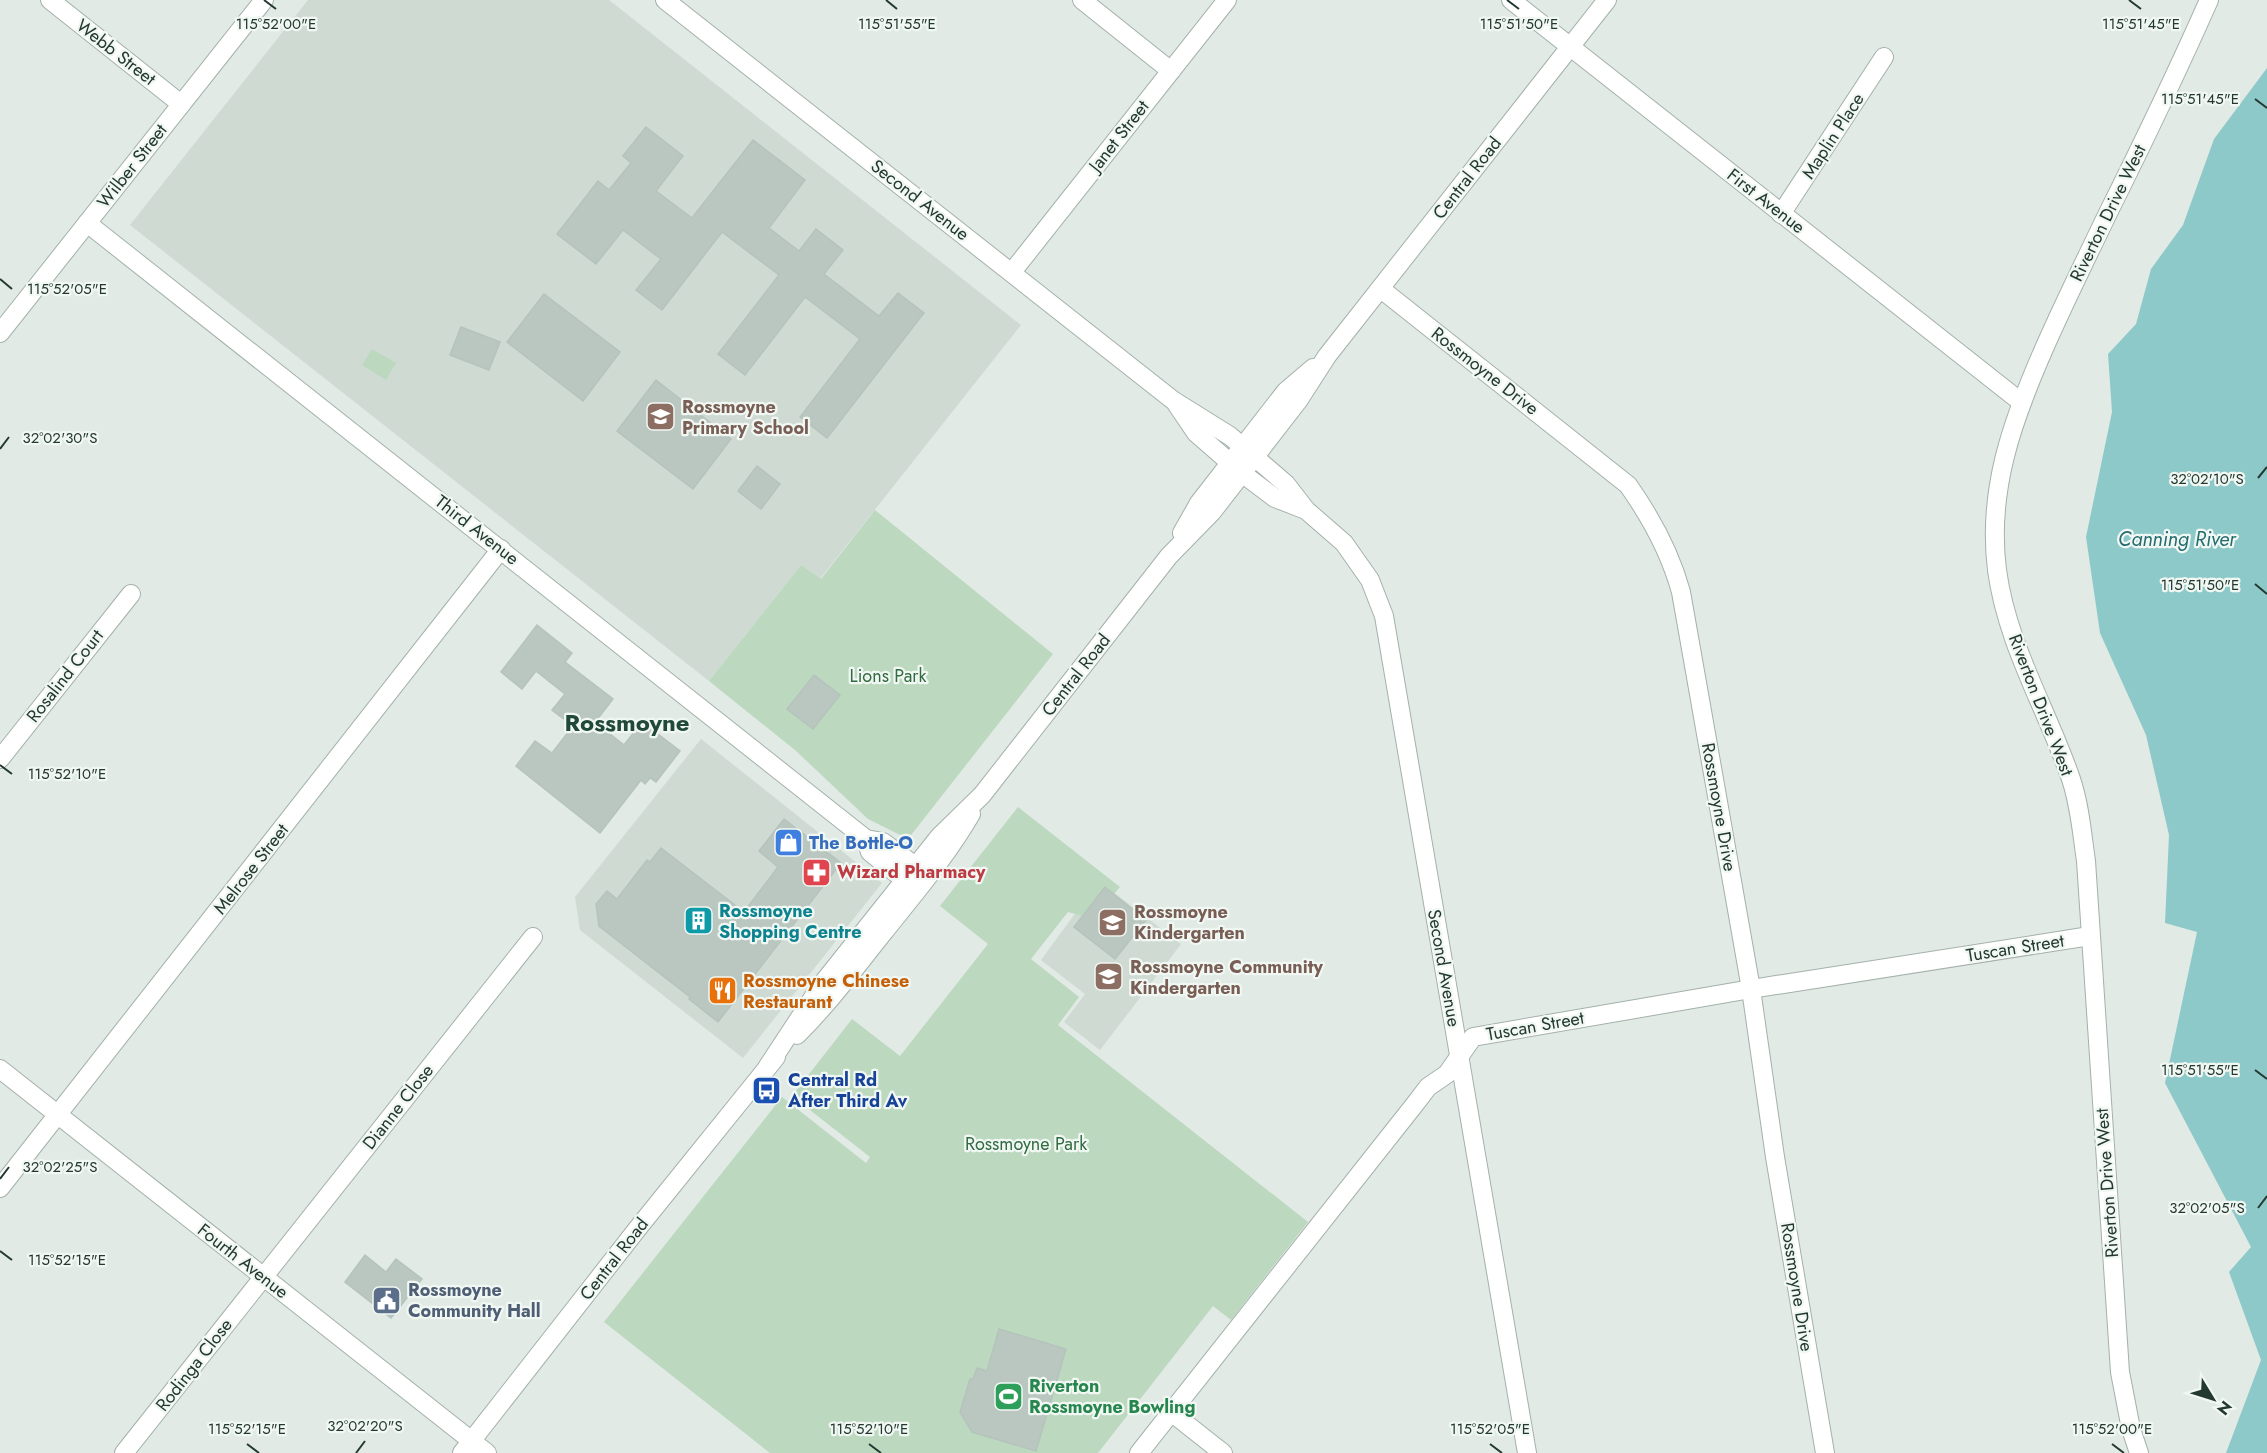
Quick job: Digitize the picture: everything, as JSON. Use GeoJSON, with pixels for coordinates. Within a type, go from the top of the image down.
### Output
{"type":"FeatureCollection","features":[{"type":"Feature","properties":{"kind":"street","name":"Webb Street"},"geometry":{"type":"LineString","coordinates":[[50,0],[181,104]]}},
{"type":"Feature","properties":{"kind":"street","name":"Wilber Street"},"geometry":{"type":"LineString","coordinates":[[0,333],[264,0]]}},
{"type":"Feature","properties":{"kind":"street","name":"Second Avenue"},"geometry":{"type":"LineString","coordinates":[[665,0],[1174,401],[1207,420],[1249,452],[1286,484],[1306,510],[1344,543],[1370,580],[1384,616],[1527,1453]]}},
{"type":"Feature","properties":{"kind":"street"},"geometry":{"type":"LineString","coordinates":[[1082,0],[1171,71]]}},
{"type":"Feature","properties":{"kind":"street","name":"Janet Street"},"geometry":{"type":"LineString","coordinates":[[1012,272],[1227,0]]}},
{"type":"Feature","properties":{"kind":"street","name":"First Avenue"},"geometry":{"type":"LineString","coordinates":[[1511,0],[2021,402]]}},
{"type":"Feature","properties":{"kind":"street","name":"Central Road"},"geometry":{"type":"LineString","coordinates":[[467,1447],[768,1066],[826,1006],[916,878],[954,844],[982,795],[1169,556],[1199,503],[1236,469],[1249,452],[1286,391],[1327,356],[1607,0]]}},
{"type":"Feature","properties":{"kind":"street","name":"Riverton Drive West"},"geometry":{"type":"LineString","coordinates":[[2139,1453],[2131,1429],[2120,1372],[2086,861],[2080,817],[2072,782],[2018,651],[2005,609],[1997,570],[1996,516],[2004,453],[2021,402],[2064,303],[2210,0]]}},
{"type":"Feature","properties":{"kind":"street","name":"Maplin Place"},"geometry":{"type":"LineString","coordinates":[[1781,214],[1884,57]]}},
{"type":"Feature","properties":{"kind":"street","name":"Third Avenue"},"geometry":{"type":"LineString","coordinates":[[87,223],[866,839],[870,852],[916,878]]}},
{"type":"Feature","properties":{"kind":"street","name":"Rossmoyne Drive"},"geometry":{"type":"LineString","coordinates":[[1381,289],[1628,485],[1650,517],[1672,561],[1681,592],[1751,989],[1775,1157],[1825,1453]]}},
{"type":"Feature","properties":{"kind":"street","name":"Second Avenue"},"geometry":{"type":"LineString","coordinates":[[1174,401],[1196,434],[1236,469],[1275,498],[1306,510]]}},
{"type":"Feature","properties":{"kind":"street","name":"Melrose Street"},"geometry":{"type":"LineString","coordinates":[[0,1188],[501,549]]}},
{"type":"Feature","properties":{"kind":"street","name":"Rosalind Court"},"geometry":{"type":"LineString","coordinates":[[0,759],[131,594]]}},
{"type":"Feature","properties":{"kind":"street","name":"Tuscan Street"},"geometry":{"type":"LineString","coordinates":[[1139,1453],[1428,1087],[1447,1074],[1473,1037],[1751,989],[2090,936]]}},
{"type":"Feature","properties":{"kind":"street","name":"Dianne Close"},"geometry":{"type":"LineString","coordinates":[[264,1277],[533,937]]}},
{"type":"Feature","properties":{"kind":"street","name":"Fourth Avenue"},"geometry":{"type":"LineString","coordinates":[[0,1069],[264,1277],[467,1447],[487,1453]]}},
{"type":"Feature","properties":{"kind":"street","name":"Rodinga Close"},"geometry":{"type":"LineString","coordinates":[[124,1453],[264,1277]]}},
{"type":"Feature","properties":{"kind":"street"},"geometry":{"type":"LineString","coordinates":[[1171,1412],[1223,1453]]}},
{"type":"Feature","properties":{"kind":"shaded area","name":"Rossmoyne Primary School"},"geometry":{"type":"Polygon","coordinates":[[[308,0],[609,0],[1021,325],[820,579],[801,565],[709,681],[130,225],[308,0]]]}},
{"type":"Feature","properties":{"kind":"shaded area"},"geometry":{"type":"Polygon","coordinates":[[[701,739],[882,883],[743,1058],[580,930],[575,897],[701,739]]]}},
{"type":"Feature","properties":{"kind":"shaded area","name":"Rossmoyne Community Kindergarten"},"geometry":{"type":"Polygon","coordinates":[[[1099,881],[1181,944],[1100,1050],[1064,1022],[1085,994],[1041,960],[1099,881]]]}},
{"type":"Feature","properties":{"kind":"green space"},"geometry":{"type":"Polygon","coordinates":[[[372,349],[396,363],[386,380],[362,365],[372,349]]]}},
{"type":"Feature","properties":{"kind":"green space","name":"Lions Park"},"geometry":{"type":"Polygon","coordinates":[[[875,510],[1053,654],[908,839],[868,819],[795,750],[709,681],[801,565],[821,579],[875,510]]]}},
{"type":"Feature","properties":{"kind":"green space","name":"Rossmoyne Park"},"geometry":{"type":"Polygon","coordinates":[[[1018,807],[1120,887],[1114,894],[1105,887],[1082,916],[1068,912],[1031,959],[1079,997],[1058,1025],[1308,1222],[1231,1320],[1213,1306],[1098,1453],[770,1453],[604,1322],[782,1097],[866,1163],[870,1157],[792,1096],[852,1019],[900,1056],[988,944],[940,906],[1018,807]]]}},
{"type":"Feature","properties":{"kind":"water","name":"Canning River"},"geometry":{"type":"Polygon","coordinates":[[[2267,68],[2267,1453],[2226,1453],[2261,1360],[2229,1272],[2251,1247],[2165,1083],[2197,932],[2165,923],[2169,835],[2146,735],[2100,633],[2086,537],[2112,412],[2108,354],[2136,324],[2151,269],[2183,225],[2214,139],[2267,68]]]}},
{"type":"Feature","properties":{"kind":"building"},"geometry":{"type":"Polygon","coordinates":[[[646,127],[683,156],[656,191],[692,218],[753,140],[805,180],[769,228],[799,251],[816,229],[843,250],[824,274],[879,316],[898,293],[924,313],[827,438],[800,417],[860,339],[805,297],[745,375],[718,354],[779,275],[722,232],[662,310],[636,290],[661,259],[623,230],[596,264],[557,234],[598,181],[609,190],[631,163],[623,156],[646,127]]]}},
{"type":"Feature","properties":{"kind":"building"},"geometry":{"type":"Polygon","coordinates":[[[544,294],[620,352],[583,401],[507,342],[544,294]]]}},
{"type":"Feature","properties":{"kind":"building"},"geometry":{"type":"Polygon","coordinates":[[[461,327],[500,342],[489,370],[450,355],[461,327]]]}},
{"type":"Feature","properties":{"kind":"building"},"geometry":{"type":"Polygon","coordinates":[[[656,380],[731,439],[693,489],[617,431],[656,380]]]}},
{"type":"Feature","properties":{"kind":"building"},"geometry":{"type":"Polygon","coordinates":[[[757,466],[780,484],[761,509],[738,491],[757,466]]]}},
{"type":"Feature","properties":{"kind":"building"},"geometry":{"type":"Polygon","coordinates":[[[537,625],[572,653],[565,662],[613,699],[596,721],[600,726],[624,745],[642,722],[680,751],[656,782],[650,778],[645,784],[641,780],[600,833],[516,766],[535,741],[552,753],[573,726],[552,710],[565,694],[536,671],[522,689],[501,672],[537,625]]]}},
{"type":"Feature","properties":{"kind":"building"},"geometry":{"type":"Polygon","coordinates":[[[814,675],[840,695],[813,729],[787,709],[814,675]]]}},
{"type":"Feature","properties":{"kind":"building","name":"Rossmoyne Shopping Centre"},"geometry":{"type":"Polygon","coordinates":[[[784,819],[841,863],[718,1022],[689,999],[690,997],[599,926],[596,904],[607,891],[617,899],[647,860],[650,862],[661,848],[744,912],[778,867],[759,851],[784,819]]]}},
{"type":"Feature","properties":{"kind":"building"},"geometry":{"type":"Polygon","coordinates":[[[1105,887],[1146,920],[1115,959],[1074,927],[1105,887]]]}},
{"type":"Feature","properties":{"kind":"building","name":"Rossmoyne Community Hall"},"geometry":{"type":"Polygon","coordinates":[[[365,1255],[386,1272],[396,1259],[422,1279],[391,1318],[345,1282],[365,1255]]]}},
{"type":"Feature","properties":{"kind":"building","name":"Riverton Rossmoyne Bowling"},"geometry":{"type":"Polygon","coordinates":[[[999,1329],[1066,1349],[1036,1451],[972,1432],[960,1412],[970,1379],[973,1379],[977,1368],[987,1371],[999,1329]]]}},
{"type":"Feature","properties":{"kind":"place","name":"Rossmoyne Primary School"},"geometry":{"type":"Point","coordinates":[661,417]}},
{"type":"Feature","properties":{"kind":"place","name":"The Bottle-O"},"geometry":{"type":"Point","coordinates":[788,843]}},
{"type":"Feature","properties":{"kind":"place","name":"Wizard Pharmacy"},"geometry":{"type":"Point","coordinates":[816,872]}},
{"type":"Feature","properties":{"kind":"place","name":"Rossmoyne Shopping Centre"},"geometry":{"type":"Point","coordinates":[698,921]}},
{"type":"Feature","properties":{"kind":"place","name":"Rossmoyne Kindergarten"},"geometry":{"type":"Point","coordinates":[1113,922]}},
{"type":"Feature","properties":{"kind":"place","name":"Rossmoyne Community Kindergarten"},"geometry":{"type":"Point","coordinates":[1109,977]}},
{"type":"Feature","properties":{"kind":"place","name":"Rossmoyne Chinese Restaurant"},"geometry":{"type":"Point","coordinates":[722,991]}},
{"type":"Feature","properties":{"kind":"place","name":"Central Rd After Third Av"},"geometry":{"type":"Point","coordinates":[767,1090]}},
{"type":"Feature","properties":{"kind":"place","name":"Rossmoyne Community Hall"},"geometry":{"type":"Point","coordinates":[387,1300]}},
{"type":"Feature","properties":{"kind":"place","name":"Riverton Rossmoyne Bowling"},"geometry":{"type":"Point","coordinates":[1008,1396]}},
{"type":"Feature","properties":{"kind":"district","name":"Rossmoyne"},"geometry":{"type":"Point","coordinates":[627,723]}}]}
